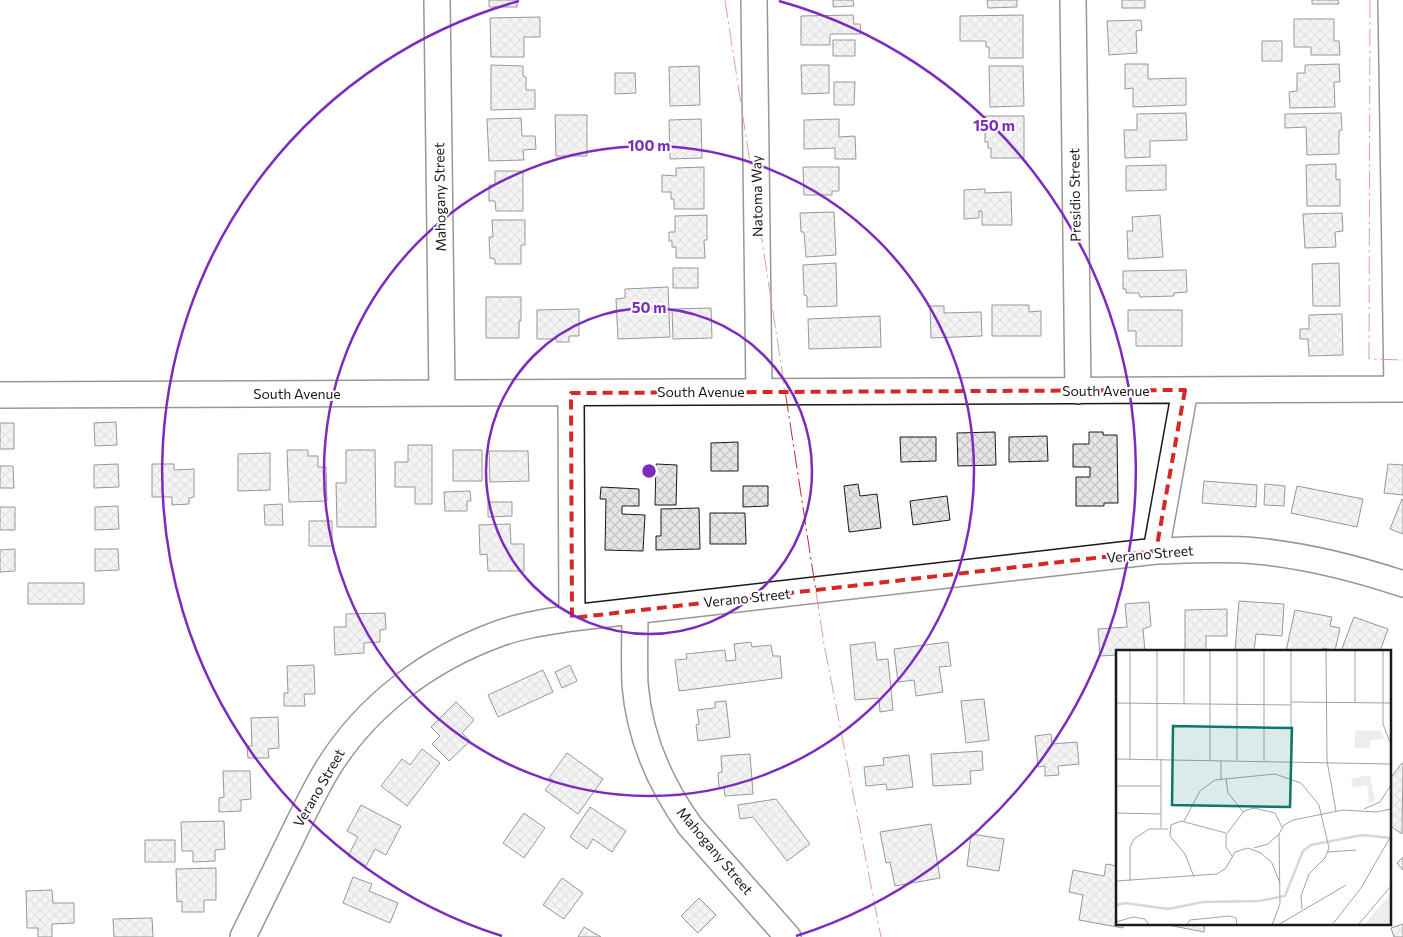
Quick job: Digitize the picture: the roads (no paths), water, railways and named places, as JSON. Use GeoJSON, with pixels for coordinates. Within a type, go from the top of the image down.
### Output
{"type":"FeatureCollection","features":[{"type":"Feature","properties":{"kind":"street","name":"Mahogany Street"},"geometry":{"type":"LineString","coordinates":[[437,0],[442,393]]}},
{"type":"Feature","properties":{"kind":"street","name":"Natoma Way"},"geometry":{"type":"LineString","coordinates":[[754,0],[759,392]]}},
{"type":"Feature","properties":{"kind":"street","name":"Presidio Street"},"geometry":{"type":"LineString","coordinates":[[1073,0],[1078,391]]}},
{"type":"Feature","properties":{"kind":"street"},"geometry":{"type":"LineString","coordinates":[[1392,0],[1400,389]]}},
{"type":"Feature","properties":{"kind":"street","name":"South Avenue"},"geometry":{"type":"LineString","coordinates":[[0,395],[1400,389]]}},
{"type":"Feature","properties":{"kind":"street"},"geometry":{"type":"LineString","coordinates":[[1156,551],[1185,390]]}},
{"type":"Feature","properties":{"kind":"street"},"geometry":{"type":"LineString","coordinates":[[571,393],[572,618]]}},
{"type":"Feature","properties":{"kind":"street","name":"Verano Street"},"geometry":{"type":"LineString","coordinates":[[243,937],[310,800],[328,767],[348,739],[371,714],[409,680],[468,646],[499,633],[572,618],[1156,551],[1216,549],[1256,551],[1355,568],[1403,584]]}},
{"type":"Feature","properties":{"kind":"street","name":"Mahogany Street"},"geometry":{"type":"LineString","coordinates":[[635,611],[636,687],[641,724],[660,778],[690,826],[788,937]]}}]}
